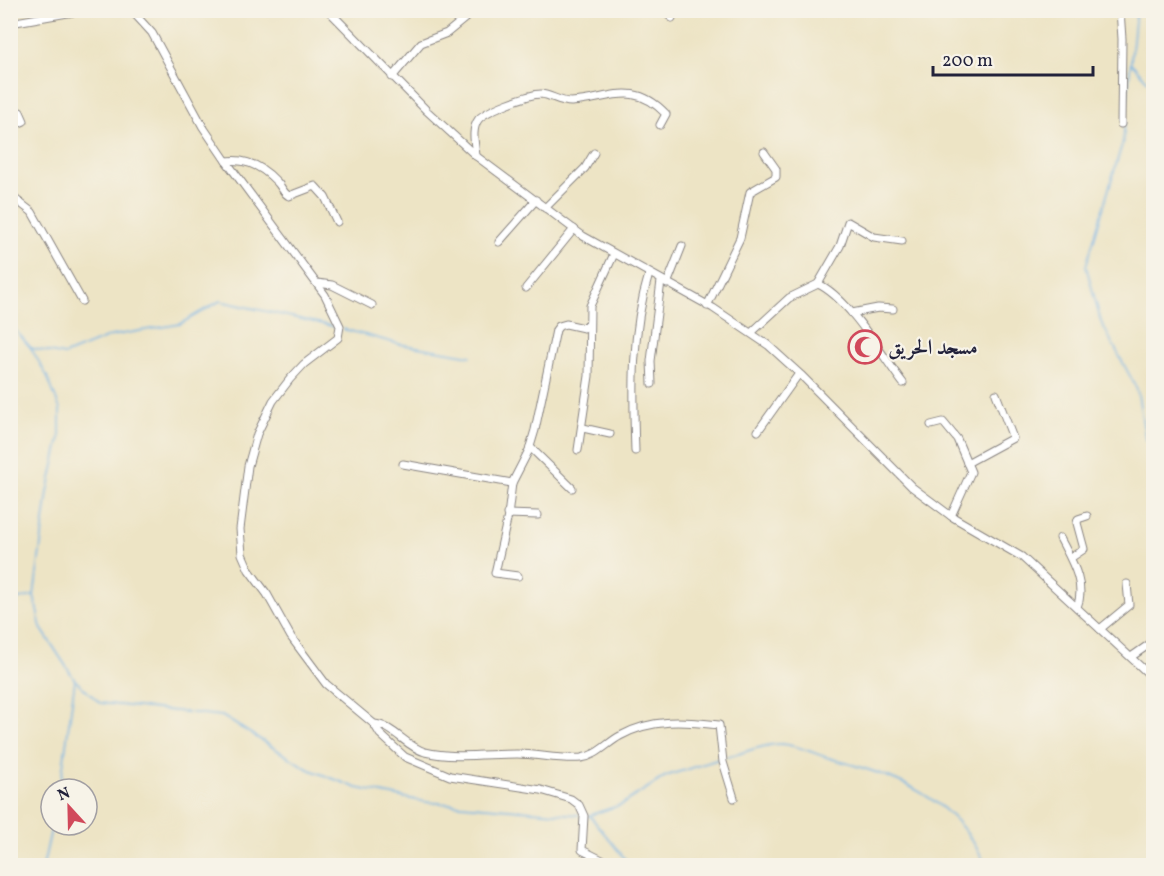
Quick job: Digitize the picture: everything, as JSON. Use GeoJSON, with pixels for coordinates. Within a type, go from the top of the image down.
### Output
{"type":"FeatureCollection","features":[{"type":"Feature","properties":{"kind":"street"},"geometry":{"type":"LineString","coordinates":[[10,23],[85,10]]}},
{"type":"Feature","properties":{"kind":"street"},"geometry":{"type":"LineString","coordinates":[[132,10],[152,33],[198,117],[226,161],[332,306],[341,334],[299,369],[267,413],[248,466],[240,529],[242,554],[249,570],[267,594],[291,637],[326,684],[374,724],[380,734],[405,757],[450,776],[541,790],[571,799],[579,805],[584,816],[582,850],[602,860],[605,866]]}},
{"type":"Feature","properties":{"kind":"street"},"geometry":{"type":"LineString","coordinates":[[328,10],[392,76],[476,156],[574,229],[751,333],[798,375],[912,487],[951,516],[1006,546],[1077,607],[1154,679]]}},
{"type":"Feature","properties":{"kind":"street"},"geometry":{"type":"LineString","coordinates":[[662,10],[672,18]]}},
{"type":"Feature","properties":{"kind":"street"},"geometry":{"type":"LineString","coordinates":[[1120,10],[1121,124]]}},
{"type":"Feature","properties":{"kind":"street"},"geometry":{"type":"LineString","coordinates":[[392,76],[421,43],[447,33],[471,11]]}},
{"type":"Feature","properties":{"kind":"street"},"geometry":{"type":"LineString","coordinates":[[476,156],[474,129],[479,118],[495,109],[538,94],[566,102],[605,95],[635,95],[652,102],[666,114],[660,125]]}},
{"type":"Feature","properties":{"kind":"street"},"geometry":{"type":"LineString","coordinates":[[10,110],[20,112],[24,120],[10,128]]}},
{"type":"Feature","properties":{"kind":"street"},"geometry":{"type":"LineString","coordinates":[[707,306],[740,238],[750,192],[776,177],[776,169],[764,152]]}},
{"type":"Feature","properties":{"kind":"street"},"geometry":{"type":"LineString","coordinates":[[545,208],[591,162],[594,153]]}},
{"type":"Feature","properties":{"kind":"street"},"geometry":{"type":"LineString","coordinates":[[226,161],[243,160],[255,164],[279,183],[289,196],[315,186],[325,197],[338,222]]}},
{"type":"Feature","properties":{"kind":"street"},"geometry":{"type":"LineString","coordinates":[[10,195],[32,212],[82,301]]}},
{"type":"Feature","properties":{"kind":"street"},"geometry":{"type":"LineString","coordinates":[[499,242],[536,200]]}},
{"type":"Feature","properties":{"kind":"street"},"geometry":{"type":"LineString","coordinates":[[751,333],[789,298],[818,284],[840,246],[848,222],[874,237],[902,241]]}},
{"type":"Feature","properties":{"kind":"street"},"geometry":{"type":"LineString","coordinates":[[526,288],[574,229]]}},
{"type":"Feature","properties":{"kind":"street"},"geometry":{"type":"LineString","coordinates":[[652,384],[651,361],[664,282],[682,246]]}},
{"type":"Feature","properties":{"kind":"street"},"geometry":{"type":"LineString","coordinates":[[578,450],[583,428],[591,358],[589,324],[591,302],[614,254]]}},
{"type":"Feature","properties":{"kind":"street"},"geometry":{"type":"LineString","coordinates":[[635,451],[633,374],[640,311],[649,274]]}},
{"type":"Feature","properties":{"kind":"street"},"geometry":{"type":"LineString","coordinates":[[317,284],[332,285],[372,305]]}},
{"type":"Feature","properties":{"kind":"street"},"geometry":{"type":"LineString","coordinates":[[818,284],[852,313],[903,383]]}},
{"type":"Feature","properties":{"kind":"street"},"geometry":{"type":"LineString","coordinates":[[852,313],[878,308],[893,309]]}},
{"type":"Feature","properties":{"kind":"street"},"geometry":{"type":"LineString","coordinates":[[518,576],[495,573],[512,483],[530,447],[543,401],[549,353],[556,330],[559,326],[566,324],[580,327],[589,324]]}},
{"type":"Feature","properties":{"kind":"street"},"geometry":{"type":"LineString","coordinates":[[758,431],[798,375]]}},
{"type":"Feature","properties":{"kind":"street"},"geometry":{"type":"LineString","coordinates":[[967,463],[1013,438],[996,394]]}},
{"type":"Feature","properties":{"kind":"street"},"geometry":{"type":"LineString","coordinates":[[931,425],[943,422],[957,440],[971,472],[951,516]]}},
{"type":"Feature","properties":{"kind":"street"},"geometry":{"type":"LineString","coordinates":[[583,428],[610,434]]}},
{"type":"Feature","properties":{"kind":"street"},"geometry":{"type":"LineString","coordinates":[[530,447],[572,488]]}},
{"type":"Feature","properties":{"kind":"street"},"geometry":{"type":"LineString","coordinates":[[403,464],[512,483]]}},
{"type":"Feature","properties":{"kind":"street"},"geometry":{"type":"LineString","coordinates":[[507,514],[538,515]]}},
{"type":"Feature","properties":{"kind":"street"},"geometry":{"type":"LineString","coordinates":[[1072,557],[1084,549],[1077,523],[1078,519],[1087,516]]}},
{"type":"Feature","properties":{"kind":"street"},"geometry":{"type":"LineString","coordinates":[[1060,538],[1072,557],[1080,593],[1077,607]]}},
{"type":"Feature","properties":{"kind":"street"},"geometry":{"type":"LineString","coordinates":[[1100,629],[1129,605],[1127,584]]}},
{"type":"Feature","properties":{"kind":"street"},"geometry":{"type":"LineString","coordinates":[[1131,657],[1154,641]]}},
{"type":"Feature","properties":{"kind":"street"},"geometry":{"type":"LineString","coordinates":[[374,724],[382,725],[403,741],[426,752],[480,757],[517,754],[581,758],[599,752],[627,732],[662,722],[719,725],[723,762],[734,798]]}},
{"type":"Feature","properties":{"kind":"waterway"},"geometry":{"type":"LineString","coordinates":[[1136,10],[1123,141],[1086,266],[1101,322],[1137,389],[1145,437],[1154,451]]}},
{"type":"Feature","properties":{"kind":"waterway"},"geometry":{"type":"LineString","coordinates":[[1132,64],[1154,88]]}},
{"type":"Feature","properties":{"kind":"waterway"},"geometry":{"type":"LineString","coordinates":[[31,348],[64,355],[111,336],[180,324],[220,301],[336,327]]}},
{"type":"Feature","properties":{"kind":"waterway"},"geometry":{"type":"LineString","coordinates":[[10,324],[31,348],[47,376],[60,409],[60,438],[48,492],[34,596],[41,628],[75,680],[100,703],[222,716],[308,769],[357,788],[426,802],[579,815]]}},
{"type":"Feature","properties":{"kind":"waterway"},"geometry":{"type":"LineString","coordinates":[[343,329],[399,344],[471,356]]}},
{"type":"Feature","properties":{"kind":"waterway"},"geometry":{"type":"LineString","coordinates":[[10,601],[33,596]]}},
{"type":"Feature","properties":{"kind":"waterway"},"geometry":{"type":"LineString","coordinates":[[62,777],[75,680]]}},
{"type":"Feature","properties":{"kind":"waterway"},"geometry":{"type":"LineString","coordinates":[[727,757],[767,745],[786,744],[900,782],[941,806],[958,822],[973,842],[986,866]]}},
{"type":"Feature","properties":{"kind":"waterway"},"geometry":{"type":"LineString","coordinates":[[587,816],[621,805],[666,776],[719,759]]}},
{"type":"Feature","properties":{"kind":"waterway"},"geometry":{"type":"LineString","coordinates":[[590,816],[631,866]]}},
{"type":"Feature","properties":{"kind":"waterway"},"geometry":{"type":"LineString","coordinates":[[43,866],[49,837]]}},
{"type":"Feature","properties":{"kind":"place","name":"مسجد الحريق"},"geometry":{"type":"Point","coordinates":[865,347]}}]}
